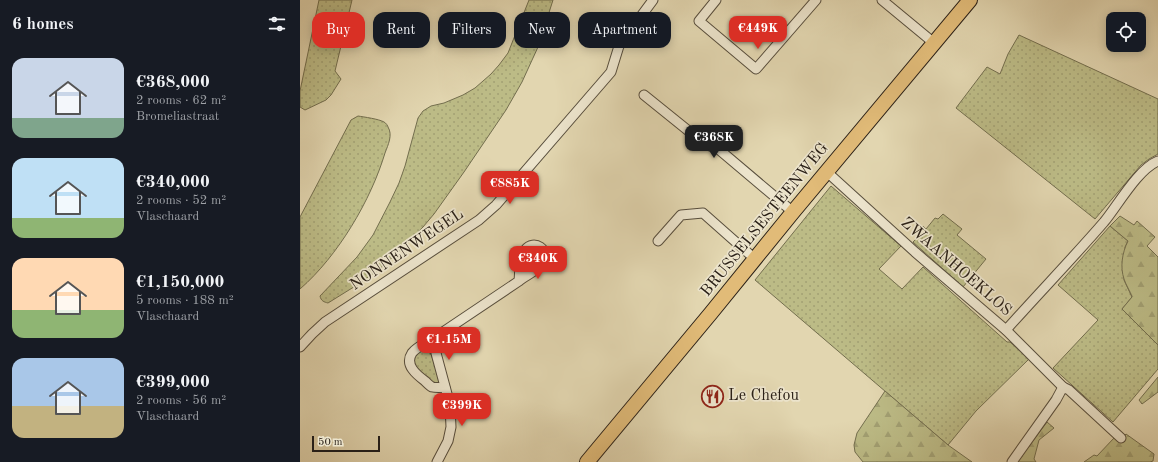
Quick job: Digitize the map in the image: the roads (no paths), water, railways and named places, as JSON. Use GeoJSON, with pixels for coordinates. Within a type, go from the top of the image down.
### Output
{"type":"FeatureCollection","features":[{"type":"Feature","properties":{"kind":"main road","name":"BRUSSELSESTEENWEG"},"geometry":{"type":"LineString","coordinates":[[587,462],[970,0]]}},
{"type":"Feature","properties":{"kind":"street","name":"NONNENWEGEL"},"geometry":{"type":"LineString","coordinates":[[300,347],[325,322],[479,220],[496,206],[611,72],[620,46],[653,0]]}},
{"type":"Feature","properties":{"kind":"street"},"geometry":{"type":"LineString","coordinates":[[716,0],[699,21],[756,69],[816,0]]}},
{"type":"Feature","properties":{"kind":"street"},"geometry":{"type":"LineString","coordinates":[[882,0],[934,43]]}},
{"type":"Feature","properties":{"kind":"street"},"geometry":{"type":"LineString","coordinates":[[644,95],[706,145],[716,148],[793,212]]}},
{"type":"Feature","properties":{"kind":"street"},"geometry":{"type":"LineString","coordinates":[[1006,330],[1105,221],[1124,194],[1145,170],[1154,162],[1158,161]]}},
{"type":"Feature","properties":{"kind":"street","name":"ZWAANHOEKLOS"},"geometry":{"type":"LineString","coordinates":[[827,172],[915,252],[1006,330],[1063,387],[1069,390],[1121,438]]}},
{"type":"Feature","properties":{"kind":"street"},"geometry":{"type":"LineString","coordinates":[[658,241],[681,215],[704,213],[755,259]]}},
{"type":"Feature","properties":{"kind":"street"},"geometry":{"type":"LineString","coordinates":[[445,388],[432,387],[415,374],[410,366],[409,360],[412,354],[417,348],[434,339],[519,281]]}},
{"type":"Feature","properties":{"kind":"street"},"geometry":{"type":"LineString","coordinates":[[434,339],[436,353],[450,405],[451,426],[448,441],[437,462]]}},
{"type":"Feature","properties":{"kind":"street"},"geometry":{"type":"LineString","coordinates":[[1012,462],[1056,400],[1063,387]]}},
{"type":"Feature","properties":{"kind":"place","name":"Le Chefou"},"geometry":{"type":"Point","coordinates":[713,396]}}]}
